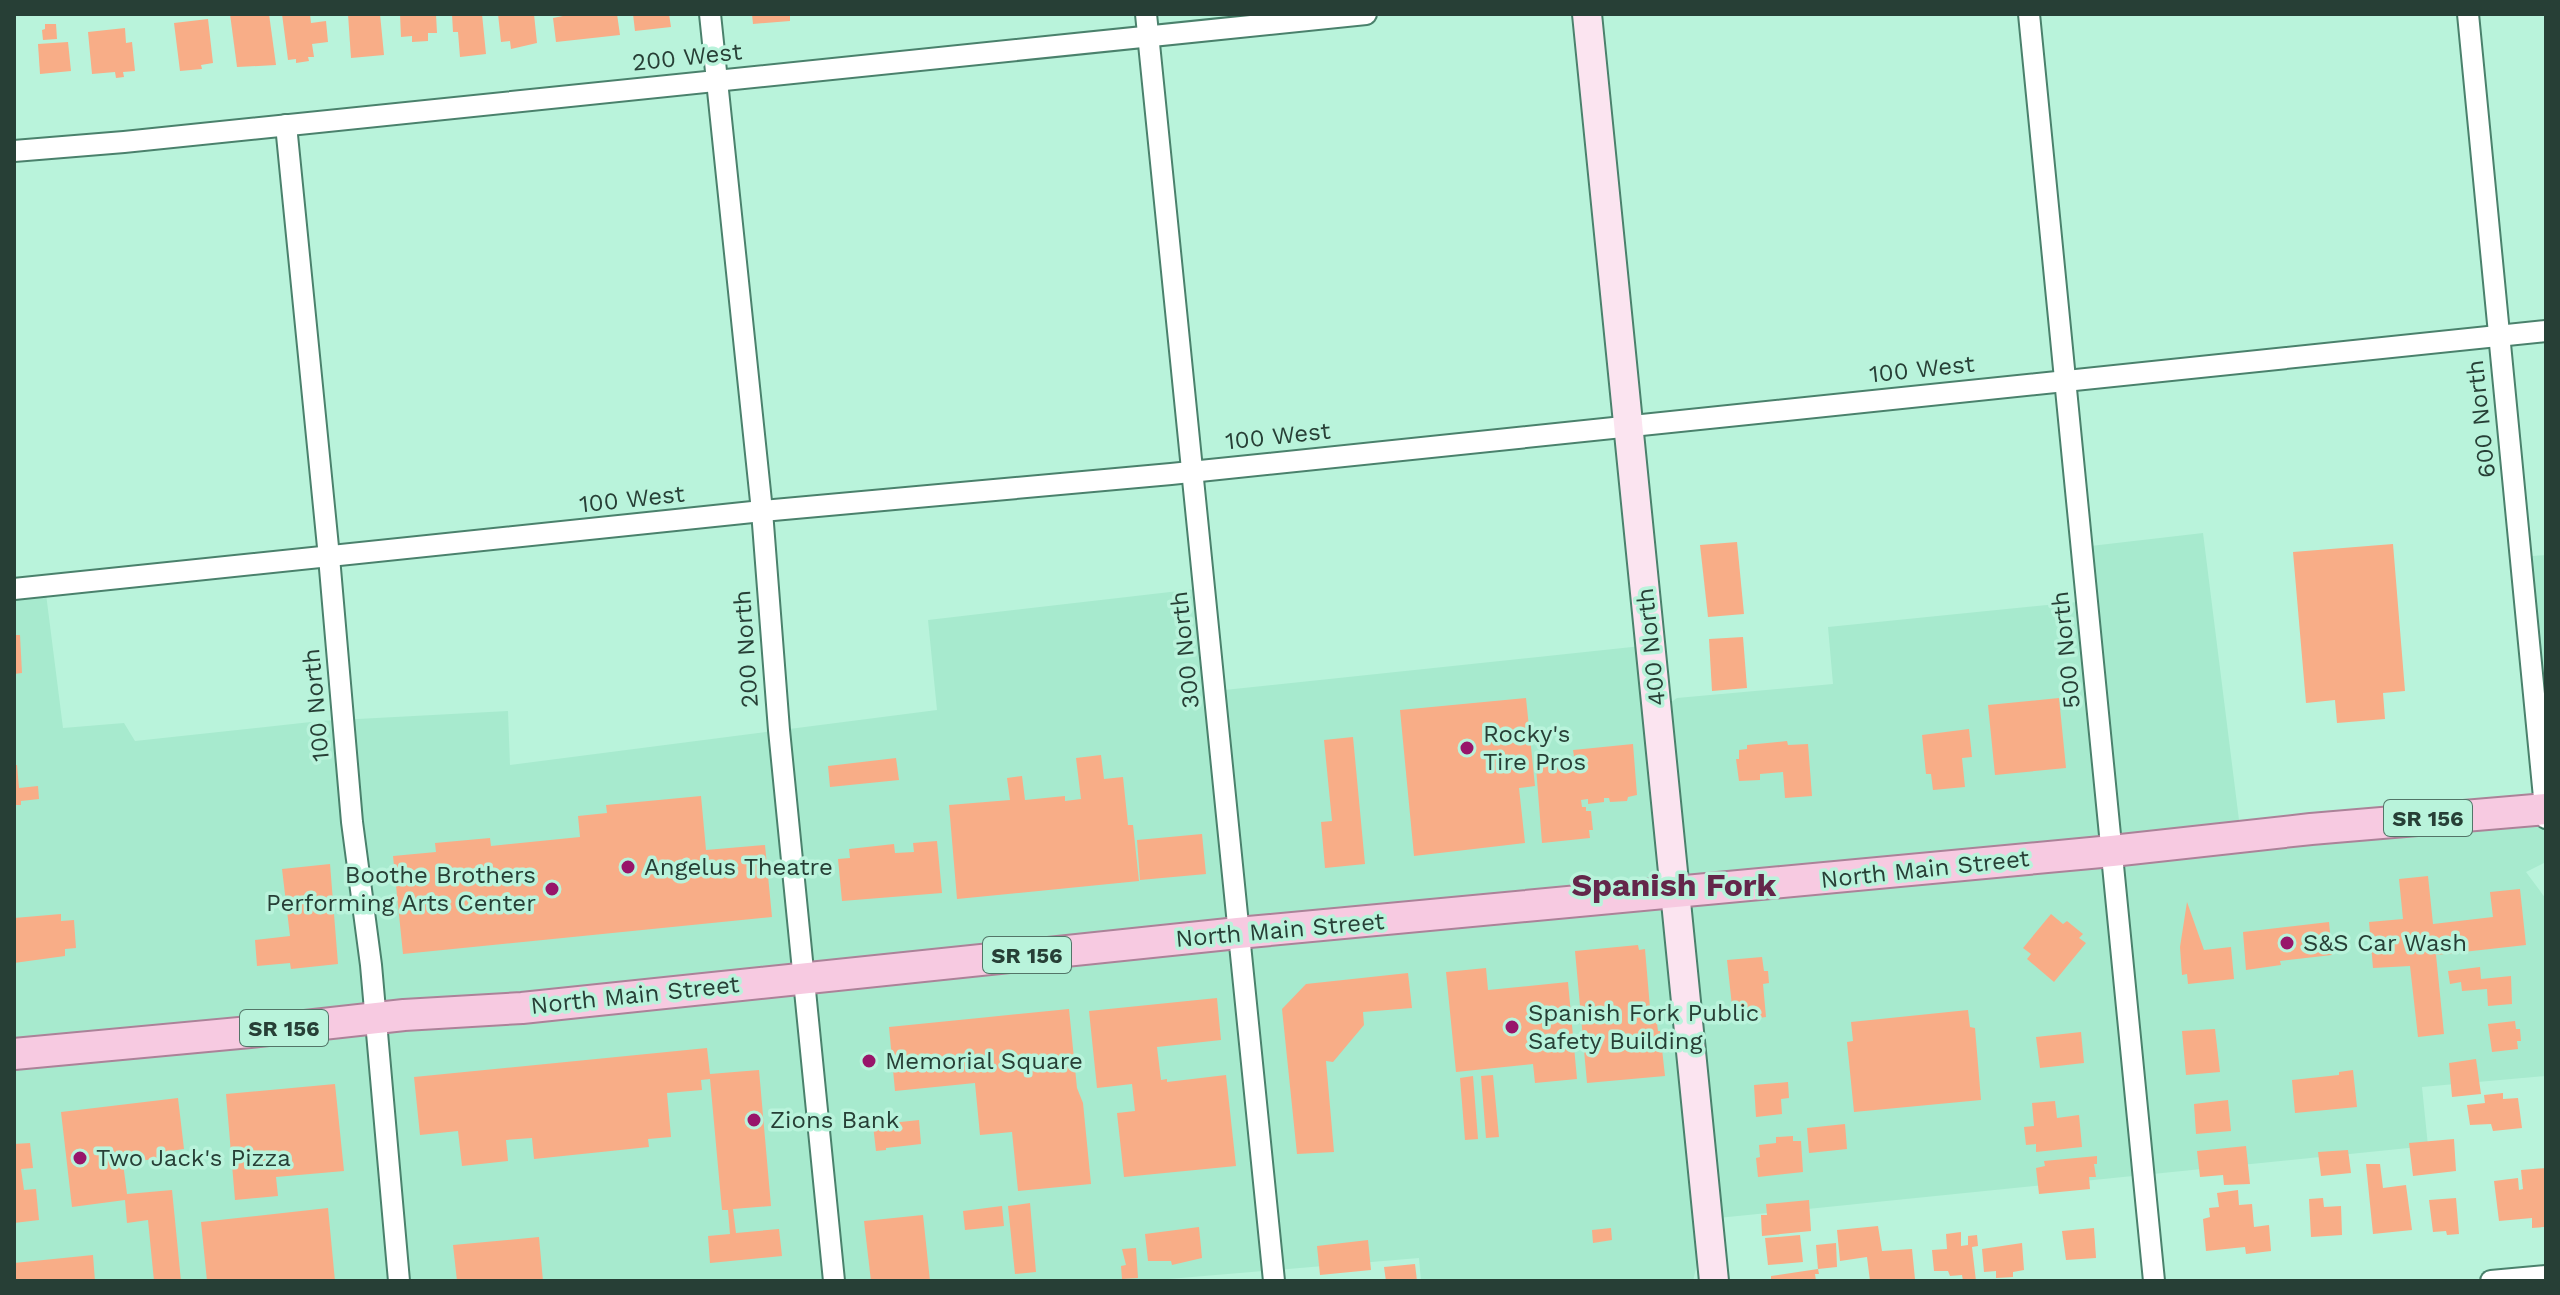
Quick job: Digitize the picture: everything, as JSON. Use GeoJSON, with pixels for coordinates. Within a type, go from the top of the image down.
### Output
{"type":"FeatureCollection","features":[{"type":"Feature","properties":{"kind":"main road","name":"400 North"},"geometry":{"type":"LineString","coordinates":[[1587,14],[1714,1281]]}},
{"type":"Feature","properties":{"kind":"main road","name":"North Main Street"},"geometry":{"type":"LineString","coordinates":[[14,1054],[375,1018],[522,1008],[1238,933],[1676,894],[2327,828],[2546,810]]}},
{"type":"Feature","properties":{"kind":"street","name":"200 North"},"geometry":{"type":"LineString","coordinates":[[710,14],[762,511],[779,730],[834,1281]]}},
{"type":"Feature","properties":{"kind":"street","name":"300 North"},"geometry":{"type":"LineString","coordinates":[[1146,14],[1274,1281]]}},
{"type":"Feature","properties":{"kind":"street","name":"200 West"},"geometry":{"type":"LineString","coordinates":[[14,151],[1366,14]]}},
{"type":"Feature","properties":{"kind":"street","name":"500 North"},"geometry":{"type":"LineString","coordinates":[[2029,14],[2154,1281]]}},
{"type":"Feature","properties":{"kind":"street","name":"600 North"},"geometry":{"type":"LineString","coordinates":[[2468,14],[2546,818]]}},
{"type":"Feature","properties":{"kind":"street","name":"100 North"},"geometry":{"type":"LineString","coordinates":[[286,125],[399,1281]]}},
{"type":"Feature","properties":{"kind":"street","name":"100 West"},"geometry":{"type":"LineString","coordinates":[[14,589],[2546,331]]}},
{"type":"Feature","properties":{"kind":"street"},"geometry":{"type":"LineString","coordinates":[[2491,1281],[2546,1276]]}},
{"type":"Feature","properties":{"kind":"shaded area"},"geometry":{"type":"Polygon","coordinates":[[[2203,533],[2241,836],[2545,809],[2521,557],[2546,555],[2546,862],[2526,872],[2546,899],[2546,1076],[2422,1087],[2428,1146],[1708,1219],[1693,1281],[1421,1281],[1419,1258],[1145,1281],[14,1281],[14,589],[45,586],[63,728],[124,723],[135,741],[320,721],[508,711],[510,765],[937,710],[928,620],[1205,588],[1215,691],[1651,645],[1658,711],[1677,698],[1833,684],[1828,627],[2087,601],[2082,547],[2203,533]]]}},
{"type":"Feature","properties":{"kind":"building"},"geometry":{"type":"Polygon","coordinates":[[[230,14],[269,14],[276,65],[237,67],[230,14]]]}},
{"type":"Feature","properties":{"kind":"building"},"geometry":{"type":"Polygon","coordinates":[[[282,14],[310,14],[311,23],[326,21],[328,42],[312,44],[314,57],[308,57],[309,61],[296,63],[296,59],[288,60],[282,14]]]}},
{"type":"Feature","properties":{"kind":"building"},"geometry":{"type":"Polygon","coordinates":[[[348,14],[380,14],[384,55],[351,58],[348,14]]]}},
{"type":"Feature","properties":{"kind":"building"},"geometry":{"type":"Polygon","coordinates":[[[400,14],[436,14],[437,33],[428,33],[428,41],[412,42],[412,36],[401,37],[400,14]]]}},
{"type":"Feature","properties":{"kind":"building"},"geometry":{"type":"Polygon","coordinates":[[[452,14],[482,14],[486,54],[460,57],[458,32],[453,32],[452,14]]]}},
{"type":"Feature","properties":{"kind":"building"},"geometry":{"type":"Polygon","coordinates":[[[498,14],[534,14],[537,43],[511,49],[510,41],[501,42],[498,14]]]}},
{"type":"Feature","properties":{"kind":"building"},"geometry":{"type":"Polygon","coordinates":[[[573,14],[617,14],[620,35],[556,42],[553,18],[573,14]]]}},
{"type":"Feature","properties":{"kind":"building"},"geometry":{"type":"Polygon","coordinates":[[[633,14],[669,14],[671,27],[635,31],[633,14]]]}},
{"type":"Feature","properties":{"kind":"building"},"geometry":{"type":"Polygon","coordinates":[[[752,14],[790,14],[790,21],[753,24],[752,14]]]}},
{"type":"Feature","properties":{"kind":"building"},"geometry":{"type":"Polygon","coordinates":[[[208,19],[213,63],[201,65],[202,69],[180,71],[174,23],[208,19]]]}},
{"type":"Feature","properties":{"kind":"building"},"geometry":{"type":"Polygon","coordinates":[[[45,24],[56,24],[57,39],[43,40],[45,24]]]}},
{"type":"Feature","properties":{"kind":"building"},"geometry":{"type":"Polygon","coordinates":[[[125,28],[126,43],[132,42],[135,71],[123,72],[124,77],[116,78],[115,72],[92,74],[88,32],[125,28]]]}},
{"type":"Feature","properties":{"kind":"building"},"geometry":{"type":"Polygon","coordinates":[[[68,42],[71,71],[40,74],[38,44],[68,42]]]}},
{"type":"Feature","properties":{"kind":"building"},"geometry":{"type":"Polygon","coordinates":[[[1737,542],[1744,614],[1708,617],[1700,545],[1737,542]]]}},
{"type":"Feature","properties":{"kind":"building"},"geometry":{"type":"Polygon","coordinates":[[[2393,544],[2405,691],[2383,693],[2385,719],[2337,723],[2335,700],[2306,703],[2293,552],[2393,544]]]}},
{"type":"Feature","properties":{"kind":"building"},"geometry":{"type":"Polygon","coordinates":[[[14,635],[20,635],[22,673],[14,674],[14,635]]]}},
{"type":"Feature","properties":{"kind":"building"},"geometry":{"type":"Polygon","coordinates":[[[1743,637],[1747,688],[1712,691],[1709,639],[1743,637]]]}},
{"type":"Feature","properties":{"kind":"building","name":"Rocky's Tire Pros"},"geometry":{"type":"Polygon","coordinates":[[[1526,698],[1535,786],[1519,788],[1525,843],[1414,856],[1400,710],[1526,698]]]}},
{"type":"Feature","properties":{"kind":"building"},"geometry":{"type":"Polygon","coordinates":[[[2059,698],[2066,768],[1995,775],[1988,705],[2059,698]]]}},
{"type":"Feature","properties":{"kind":"building"},"geometry":{"type":"Polygon","coordinates":[[[1969,729],[1972,757],[1962,758],[1965,787],[1933,790],[1931,774],[1926,774],[1922,735],[1969,729]]]}},
{"type":"Feature","properties":{"kind":"building"},"geometry":{"type":"Polygon","coordinates":[[[1353,737],[1365,864],[1325,868],[1321,822],[1332,821],[1324,740],[1353,737]]]}},
{"type":"Feature","properties":{"kind":"building"},"geometry":{"type":"Polygon","coordinates":[[[1787,741],[1788,745],[1808,744],[1812,796],[1785,798],[1783,772],[1760,774],[1760,780],[1739,781],[1736,759],[1739,759],[1739,750],[1747,749],[1747,745],[1787,741]]]}},
{"type":"Feature","properties":{"kind":"building"},"geometry":{"type":"Polygon","coordinates":[[[1633,744],[1637,795],[1628,797],[1627,801],[1610,802],[1609,798],[1604,798],[1604,802],[1588,804],[1588,799],[1581,800],[1582,807],[1591,811],[1593,830],[1589,830],[1590,838],[1542,843],[1536,767],[1575,763],[1573,750],[1633,744]]]}},
{"type":"Feature","properties":{"kind":"building"},"geometry":{"type":"Polygon","coordinates":[[[1101,755],[1104,779],[1123,777],[1128,825],[1133,825],[1139,881],[957,899],[949,805],[1010,800],[1007,778],[1022,776],[1025,800],[1065,796],[1065,801],[1081,799],[1076,758],[1101,755]]]}},
{"type":"Feature","properties":{"kind":"building"},"geometry":{"type":"Polygon","coordinates":[[[896,758],[899,780],[830,787],[828,766],[896,758]]]}},
{"type":"Feature","properties":{"kind":"building"},"geometry":{"type":"Polygon","coordinates":[[[14,765],[17,765],[19,788],[38,786],[39,799],[14,805],[14,765]]]}},
{"type":"Feature","properties":{"kind":"building"},"geometry":{"type":"Polygon","coordinates":[[[701,796],[706,850],[765,845],[772,917],[403,954],[393,856],[436,852],[435,843],[490,838],[491,846],[580,837],[578,816],[607,813],[606,805],[701,796]]]}},
{"type":"Feature","properties":{"kind":"building"},"geometry":{"type":"Polygon","coordinates":[[[1202,834],[1206,874],[1140,880],[1137,840],[1202,834]]]}},
{"type":"Feature","properties":{"kind":"building"},"geometry":{"type":"Polygon","coordinates":[[[937,841],[942,893],[842,901],[838,859],[850,858],[849,849],[894,844],[895,853],[914,852],[913,843],[937,841]]]}},
{"type":"Feature","properties":{"kind":"building"},"geometry":{"type":"Polygon","coordinates":[[[330,864],[338,964],[291,969],[290,963],[257,966],[255,940],[290,936],[282,869],[330,864]]]}},
{"type":"Feature","properties":{"kind":"building"},"geometry":{"type":"Polygon","coordinates":[[[2428,876],[2433,924],[2493,917],[2490,892],[2520,889],[2526,945],[2436,955],[2444,1034],[2418,1037],[2410,966],[2373,968],[2369,922],[2403,919],[2399,879],[2428,876]]]}},
{"type":"Feature","properties":{"kind":"building"},"geometry":{"type":"Polygon","coordinates":[[[2187,902],[2204,950],[2231,947],[2234,979],[2188,984],[2187,974],[2182,975],[2180,947],[2187,902]]]}},
{"type":"Feature","properties":{"kind":"building"},"geometry":{"type":"Polygon","coordinates":[[[61,914],[61,921],[74,920],[76,948],[65,949],[65,956],[14,963],[14,918],[61,914]]]}},
{"type":"Feature","properties":{"kind":"building"},"geometry":{"type":"Polygon","coordinates":[[[2051,914],[2063,924],[2067,921],[2083,934],[2079,938],[2086,943],[2054,982],[2027,959],[2031,954],[2023,948],[2051,914]]]}},
{"type":"Feature","properties":{"kind":"building","name":"S&S Car Wash"},"geometry":{"type":"Polygon","coordinates":[[[2329,922],[2332,955],[2280,961],[2281,965],[2246,970],[2243,932],[2329,922]]]}},
{"type":"Feature","properties":{"kind":"building"},"geometry":{"type":"Polygon","coordinates":[[[1638,945],[1639,950],[1645,949],[1650,1008],[1655,1008],[1665,1076],[1587,1083],[1575,951],[1638,945]]]}},
{"type":"Feature","properties":{"kind":"building"},"geometry":{"type":"Polygon","coordinates":[[[1762,957],[1769,983],[1763,984],[1766,1017],[1752,1019],[1751,1013],[1733,1015],[1727,960],[1762,957]]]}},
{"type":"Feature","properties":{"kind":"building"},"geometry":{"type":"Polygon","coordinates":[[[2480,967],[2481,979],[2511,976],[2512,1004],[2488,1006],[2487,989],[2462,991],[2461,982],[2450,984],[2448,971],[2480,967]]]}},
{"type":"Feature","properties":{"kind":"building","name":"Spanish Fork Public Safety Building"},"geometry":{"type":"Polygon","coordinates":[[[1486,968],[1488,990],[1568,982],[1577,1079],[1535,1083],[1533,1064],[1456,1072],[1446,972],[1486,968]]]}},
{"type":"Feature","properties":{"kind":"building"},"geometry":{"type":"Polygon","coordinates":[[[1408,973],[1412,1008],[1363,1012],[1364,1025],[1333,1062],[1326,1061],[1334,1152],[1297,1154],[1282,1009],[1306,984],[1408,973]]]}},
{"type":"Feature","properties":{"kind":"building"},"geometry":{"type":"Polygon","coordinates":[[[1217,998],[1221,1040],[1157,1047],[1161,1080],[1167,1079],[1167,1082],[1226,1075],[1236,1166],[1124,1177],[1117,1113],[1135,1111],[1132,1084],[1097,1088],[1089,1011],[1217,998]]]}},
{"type":"Feature","properties":{"kind":"building"},"geometry":{"type":"Polygon","coordinates":[[[1069,1009],[1091,1184],[1018,1191],[1012,1132],[980,1135],[975,1083],[895,1091],[889,1027],[1069,1009]]]}},
{"type":"Feature","properties":{"kind":"building"},"geometry":{"type":"Polygon","coordinates":[[[1968,1010],[1970,1027],[1975,1028],[1981,1100],[1854,1112],[1847,1042],[1853,1041],[1851,1022],[1968,1010]]]}},
{"type":"Feature","properties":{"kind":"building"},"geometry":{"type":"Polygon","coordinates":[[[2515,1021],[2516,1029],[2520,1029],[2518,1049],[2492,1052],[2488,1024],[2515,1021]]]}},
{"type":"Feature","properties":{"kind":"building"},"geometry":{"type":"Polygon","coordinates":[[[2215,1029],[2220,1072],[2186,1075],[2182,1031],[2215,1029]]]}},
{"type":"Feature","properties":{"kind":"building"},"geometry":{"type":"Polygon","coordinates":[[[2081,1032],[2084,1063],[2040,1068],[2036,1037],[2081,1032]]]}},
{"type":"Feature","properties":{"kind":"building"},"geometry":{"type":"Polygon","coordinates":[[[707,1048],[710,1074],[759,1070],[771,1206],[733,1209],[736,1233],[779,1229],[782,1256],[710,1263],[708,1236],[730,1234],[728,1210],[722,1210],[710,1079],[701,1080],[702,1090],[667,1093],[671,1137],[648,1139],[649,1147],[534,1159],[532,1138],[506,1140],[508,1161],[462,1166],[458,1131],[420,1135],[414,1077],[707,1048]]]}},
{"type":"Feature","properties":{"kind":"building"},"geometry":{"type":"Polygon","coordinates":[[[2476,1059],[2481,1094],[2452,1097],[2449,1063],[2476,1059]]]}},
{"type":"Feature","properties":{"kind":"building"},"geometry":{"type":"Polygon","coordinates":[[[2353,1070],[2357,1107],[2295,1113],[2292,1080],[2339,1075],[2339,1072],[2353,1070]]]}},
{"type":"Feature","properties":{"kind":"building"},"geometry":{"type":"Polygon","coordinates":[[[1493,1075],[1499,1137],[1486,1138],[1481,1076],[1493,1075]]]}},
{"type":"Feature","properties":{"kind":"building"},"geometry":{"type":"Polygon","coordinates":[[[1473,1076],[1478,1139],[1465,1140],[1460,1078],[1473,1076]]]}},
{"type":"Feature","properties":{"kind":"building"},"geometry":{"type":"Polygon","coordinates":[[[1788,1082],[1789,1098],[1781,1099],[1782,1114],[1756,1117],[1754,1085],[1788,1082]]]}},
{"type":"Feature","properties":{"kind":"building"},"geometry":{"type":"Polygon","coordinates":[[[335,1084],[344,1171],[276,1177],[278,1196],[235,1200],[226,1094],[335,1084]]]}},
{"type":"Feature","properties":{"kind":"building"},"geometry":{"type":"Polygon","coordinates":[[[2503,1093],[2503,1099],[2518,1098],[2522,1128],[2493,1131],[2491,1124],[2470,1125],[2467,1105],[2485,1103],[2484,1095],[2503,1093]]]}},
{"type":"Feature","properties":{"kind":"building"},"geometry":{"type":"Polygon","coordinates":[[[178,1098],[184,1149],[170,1151],[171,1157],[123,1163],[127,1194],[172,1190],[181,1281],[154,1281],[148,1220],[127,1223],[125,1200],[72,1207],[61,1112],[178,1098]]]}},
{"type":"Feature","properties":{"kind":"building"},"geometry":{"type":"Polygon","coordinates":[[[2228,1100],[2231,1131],[2196,1134],[2194,1104],[2228,1100]]]}},
{"type":"Feature","properties":{"kind":"building"},"geometry":{"type":"Polygon","coordinates":[[[2055,1101],[2057,1118],[2079,1115],[2082,1147],[2036,1152],[2036,1144],[2026,1145],[2024,1127],[2034,1126],[2032,1103],[2055,1101]]]}},
{"type":"Feature","properties":{"kind":"building"},"geometry":{"type":"Polygon","coordinates":[[[919,1120],[921,1144],[876,1151],[873,1125],[919,1120]]]}},
{"type":"Feature","properties":{"kind":"building"},"geometry":{"type":"Polygon","coordinates":[[[1845,1124],[1847,1149],[1809,1153],[1807,1128],[1845,1124]]]}},
{"type":"Feature","properties":{"kind":"building"},"geometry":{"type":"Polygon","coordinates":[[[1793,1136],[1793,1141],[1801,1141],[1803,1172],[1758,1177],[1756,1158],[1760,1157],[1759,1145],[1776,1143],[1776,1137],[1793,1136]]]}},
{"type":"Feature","properties":{"kind":"building"},"geometry":{"type":"Polygon","coordinates":[[[2454,1139],[2456,1171],[2413,1176],[2409,1143],[2454,1139]]]}},
{"type":"Feature","properties":{"kind":"building"},"geometry":{"type":"Polygon","coordinates":[[[30,1143],[33,1168],[21,1169],[24,1190],[36,1189],[39,1220],[14,1223],[14,1144],[30,1143]]]}},
{"type":"Feature","properties":{"kind":"building"},"geometry":{"type":"Polygon","coordinates":[[[2246,1146],[2250,1184],[2224,1185],[2223,1175],[2200,1177],[2197,1151],[2246,1146]]]}},
{"type":"Feature","properties":{"kind":"building"},"geometry":{"type":"Polygon","coordinates":[[[2348,1150],[2351,1173],[2321,1176],[2318,1152],[2348,1150]]]}},
{"type":"Feature","properties":{"kind":"building"},"geometry":{"type":"Polygon","coordinates":[[[2097,1156],[2097,1164],[2094,1164],[2096,1177],[2089,1177],[2090,1189],[2039,1194],[2036,1168],[2045,1166],[2044,1161],[2097,1156]]]}},
{"type":"Feature","properties":{"kind":"building"},"geometry":{"type":"Polygon","coordinates":[[[2366,1164],[2380,1164],[2383,1188],[2406,1185],[2412,1230],[2373,1234],[2366,1164]]]}},
{"type":"Feature","properties":{"kind":"building"},"geometry":{"type":"Polygon","coordinates":[[[2546,1168],[2544,1227],[2532,1228],[2532,1218],[2499,1221],[2494,1181],[2518,1178],[2519,1190],[2523,1189],[2521,1170],[2546,1168]]]}},
{"type":"Feature","properties":{"kind":"building"},"geometry":{"type":"Polygon","coordinates":[[[2238,1190],[2239,1205],[2252,1204],[2254,1227],[2269,1225],[2271,1251],[2246,1254],[2245,1247],[2206,1251],[2203,1219],[2210,1217],[2209,1208],[2219,1207],[2217,1193],[2238,1190]]]}},
{"type":"Feature","properties":{"kind":"building"},"geometry":{"type":"Polygon","coordinates":[[[2323,1198],[2324,1207],[2341,1206],[2342,1235],[2311,1237],[2309,1199],[2323,1198]]]}},
{"type":"Feature","properties":{"kind":"building"},"geometry":{"type":"Polygon","coordinates":[[[2456,1198],[2459,1234],[2433,1232],[2429,1200],[2456,1198]]]}},
{"type":"Feature","properties":{"kind":"building"},"geometry":{"type":"Polygon","coordinates":[[[1809,1200],[1811,1231],[1762,1236],[1761,1215],[1767,1215],[1766,1204],[1809,1200]]]}},
{"type":"Feature","properties":{"kind":"building"},"geometry":{"type":"Polygon","coordinates":[[[1030,1203],[1036,1272],[1015,1274],[1008,1206],[1030,1203]]]}},
{"type":"Feature","properties":{"kind":"building"},"geometry":{"type":"Polygon","coordinates":[[[1002,1206],[1004,1226],[965,1230],[963,1211],[1002,1206]]]}},
{"type":"Feature","properties":{"kind":"building"},"geometry":{"type":"Polygon","coordinates":[[[328,1208],[335,1281],[207,1281],[201,1222],[328,1208]]]}},
{"type":"Feature","properties":{"kind":"building"},"geometry":{"type":"Polygon","coordinates":[[[923,1215],[930,1281],[871,1281],[864,1221],[923,1215]]]}},
{"type":"Feature","properties":{"kind":"building"},"geometry":{"type":"Polygon","coordinates":[[[1878,1226],[1882,1251],[1912,1249],[1915,1279],[1870,1281],[1867,1257],[1840,1261],[1837,1230],[1878,1226]]]}},
{"type":"Feature","properties":{"kind":"building"},"geometry":{"type":"Polygon","coordinates":[[[1199,1227],[1202,1258],[1172,1265],[1171,1261],[1148,1261],[1145,1234],[1199,1227]]]}},
{"type":"Feature","properties":{"kind":"building"},"geometry":{"type":"Polygon","coordinates":[[[1611,1228],[1612,1240],[1593,1243],[1592,1230],[1611,1228]]]}},
{"type":"Feature","properties":{"kind":"building"},"geometry":{"type":"Polygon","coordinates":[[[2094,1228],[2096,1258],[2066,1260],[2062,1231],[2094,1228]]]}},
{"type":"Feature","properties":{"kind":"building"},"geometry":{"type":"Polygon","coordinates":[[[1961,1232],[1961,1246],[1968,1245],[1968,1236],[1977,1235],[1978,1246],[1972,1247],[1976,1281],[1963,1281],[1962,1275],[1950,1276],[1948,1271],[1934,1271],[1932,1250],[1947,1249],[1946,1234],[1961,1232]]]}},
{"type":"Feature","properties":{"kind":"building"},"geometry":{"type":"Polygon","coordinates":[[[1800,1235],[1803,1262],[1768,1265],[1765,1238],[1800,1235]]]}},
{"type":"Feature","properties":{"kind":"building"},"geometry":{"type":"Polygon","coordinates":[[[539,1237],[543,1281],[457,1281],[453,1245],[539,1237]]]}},
{"type":"Feature","properties":{"kind":"building"},"geometry":{"type":"Polygon","coordinates":[[[1368,1240],[1371,1270],[1320,1275],[1317,1246],[1368,1240]]]}},
{"type":"Feature","properties":{"kind":"building"},"geometry":{"type":"Polygon","coordinates":[[[1836,1243],[1837,1267],[1818,1269],[1816,1245],[1836,1243]]]}},
{"type":"Feature","properties":{"kind":"building"},"geometry":{"type":"Polygon","coordinates":[[[2022,1243],[2024,1270],[2013,1272],[2013,1277],[1996,1278],[1996,1271],[1984,1272],[1982,1249],[2022,1243]]]}},
{"type":"Feature","properties":{"kind":"building"},"geometry":{"type":"Polygon","coordinates":[[[1136,1248],[1138,1278],[1122,1279],[1121,1266],[1126,1265],[1122,1249],[1136,1248]]]}},
{"type":"Feature","properties":{"kind":"building"},"geometry":{"type":"Polygon","coordinates":[[[93,1255],[95,1281],[14,1281],[14,1263],[93,1255]]]}},
{"type":"Feature","properties":{"kind":"building"},"geometry":{"type":"Polygon","coordinates":[[[1415,1264],[1417,1281],[1386,1281],[1384,1267],[1415,1264]]]}},
{"type":"Feature","properties":{"kind":"building"},"geometry":{"type":"Polygon","coordinates":[[[1818,1269],[1816,1281],[1771,1281],[1771,1276],[1818,1269]]]}},
{"type":"Feature","properties":{"kind":"place","name":"Rocky's Tire Pros"},"geometry":{"type":"Point","coordinates":[1467,748]}},
{"type":"Feature","properties":{"kind":"place","name":"Angelus Theatre"},"geometry":{"type":"Point","coordinates":[628,867]}},
{"type":"Feature","properties":{"kind":"place","name":"Boothe Brothers Performing Arts Center"},"geometry":{"type":"Point","coordinates":[552,889]}},
{"type":"Feature","properties":{"kind":"place","name":"S&S Car Wash"},"geometry":{"type":"Point","coordinates":[2287,943]}},
{"type":"Feature","properties":{"kind":"place","name":"Spanish Fork Public Safety Building"},"geometry":{"type":"Point","coordinates":[1512,1027]}},
{"type":"Feature","properties":{"kind":"place","name":"Memorial Square"},"geometry":{"type":"Point","coordinates":[869,1061]}},
{"type":"Feature","properties":{"kind":"place","name":"Zions Bank"},"geometry":{"type":"Point","coordinates":[754,1120]}},
{"type":"Feature","properties":{"kind":"place","name":"Two Jack's Pizza"},"geometry":{"type":"Point","coordinates":[80,1158]}},
{"type":"Feature","properties":{"kind":"district","name":"Spanish Fork"},"geometry":{"type":"Point","coordinates":[1674,885]}}]}
